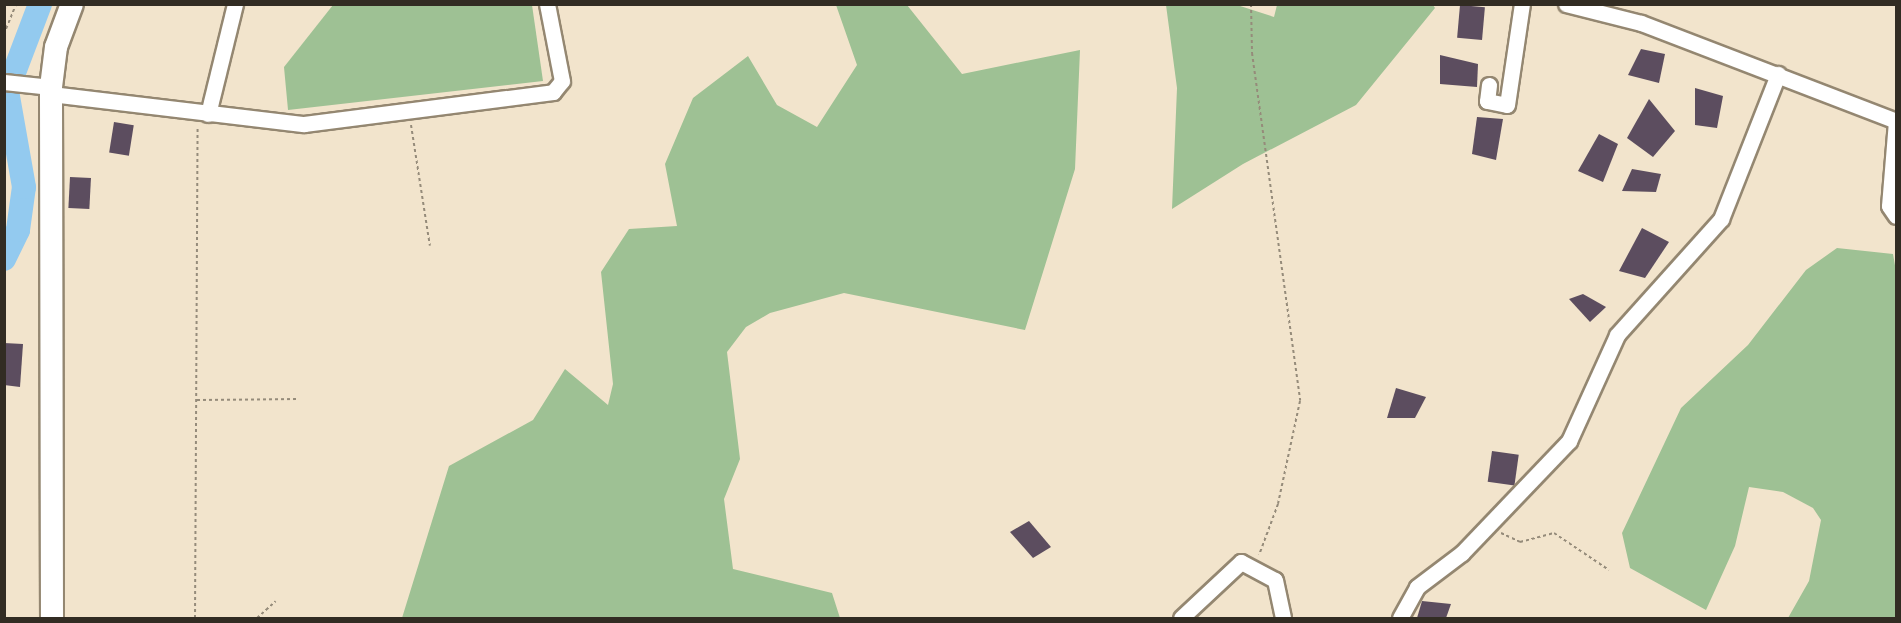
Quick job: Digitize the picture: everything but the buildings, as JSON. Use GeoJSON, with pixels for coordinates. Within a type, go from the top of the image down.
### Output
{"type":"FeatureCollection","features":[{"type":"Feature","properties":{"kind":"street"},"geometry":{"type":"LineString","coordinates":[[52,618],[51,90],[56,47],[72,4]]}},
{"type":"Feature","properties":{"kind":"street"},"geometry":{"type":"LineString","coordinates":[[203,113],[235,4]]}},
{"type":"Feature","properties":{"kind":"street"},"geometry":{"type":"LineString","coordinates":[[4,82],[203,113],[304,124],[553,92],[562,81],[547,4]]}},
{"type":"Feature","properties":{"kind":"street"},"geometry":{"type":"LineString","coordinates":[[1489,85],[1487,101],[1506,105],[1522,4]]}},
{"type":"Feature","properties":{"kind":"street"},"geometry":{"type":"LineString","coordinates":[[1566,4],[1641,23],[1896,119],[1889,206],[1896,216]]}},
{"type":"Feature","properties":{"kind":"street"},"geometry":{"type":"LineString","coordinates":[[1400,618],[1417,587],[1489,524],[1569,441],[1617,335],[1721,219],[1778,74]]}},
{"type":"Feature","properties":{"kind":"street"},"geometry":{"type":"LineString","coordinates":[[1181,618],[1232,565],[1255,566],[1275,580],[1283,618]]}},
{"type":"Feature","properties":{"kind":"path"},"geometry":{"type":"LineString","coordinates":[[4,34],[16,4]]}},
{"type":"Feature","properties":{"kind":"path"},"geometry":{"type":"LineString","coordinates":[[1251,4],[1252,52],[1300,401],[1278,504],[1255,566]]}},
{"type":"Feature","properties":{"kind":"path"},"geometry":{"type":"LineString","coordinates":[[405,111],[429,246]]}},
{"type":"Feature","properties":{"kind":"path"},"geometry":{"type":"LineString","coordinates":[[195,618],[203,113]]}},
{"type":"Feature","properties":{"kind":"path"},"geometry":{"type":"LineString","coordinates":[[197,400],[297,399]]}},
{"type":"Feature","properties":{"kind":"path"},"geometry":{"type":"LineString","coordinates":[[1489,524],[1520,542],[1554,533],[1610,570]]}},
{"type":"Feature","properties":{"kind":"path"},"geometry":{"type":"LineString","coordinates":[[257,618],[276,601]]}},
{"type":"Feature","properties":{"kind":"green space"},"geometry":{"type":"Polygon","coordinates":[[[333,5],[532,5],[543,81],[288,110],[284,67],[333,5]]]}},
{"type":"Feature","properties":{"kind":"green space"},"geometry":{"type":"Polygon","coordinates":[[[836,5],[907,5],[962,74],[1080,50],[1075,169],[1025,330],[844,293],[770,313],[746,327],[727,352],[740,459],[724,499],[733,569],[832,593],[840,618],[402,618],[449,466],[533,420],[565,369],[608,405],[613,384],[601,272],[629,229],[677,226],[665,164],[693,98],[748,56],[777,105],[817,127],[857,65],[836,5]]]}},
{"type":"Feature","properties":{"kind":"green space"},"geometry":{"type":"Polygon","coordinates":[[[1166,5],[1237,5],[1274,17],[1277,5],[1433,5],[1435,8],[1356,105],[1243,164],[1172,209],[1177,88],[1166,5]]]}},
{"type":"Feature","properties":{"kind":"green space"},"geometry":{"type":"Polygon","coordinates":[[[1837,248],[1893,254],[1896,271],[1896,618],[1788,618],[1809,581],[1821,520],[1813,508],[1783,492],[1749,487],[1735,546],[1706,610],[1630,568],[1622,533],[1681,408],[1748,345],[1806,270],[1837,248]]]}},
{"type":"Feature","properties":{"kind":"waterway"},"geometry":{"type":"LineString","coordinates":[[4,259],[18,230],[24,187],[7,91],[40,4]]}}]}
